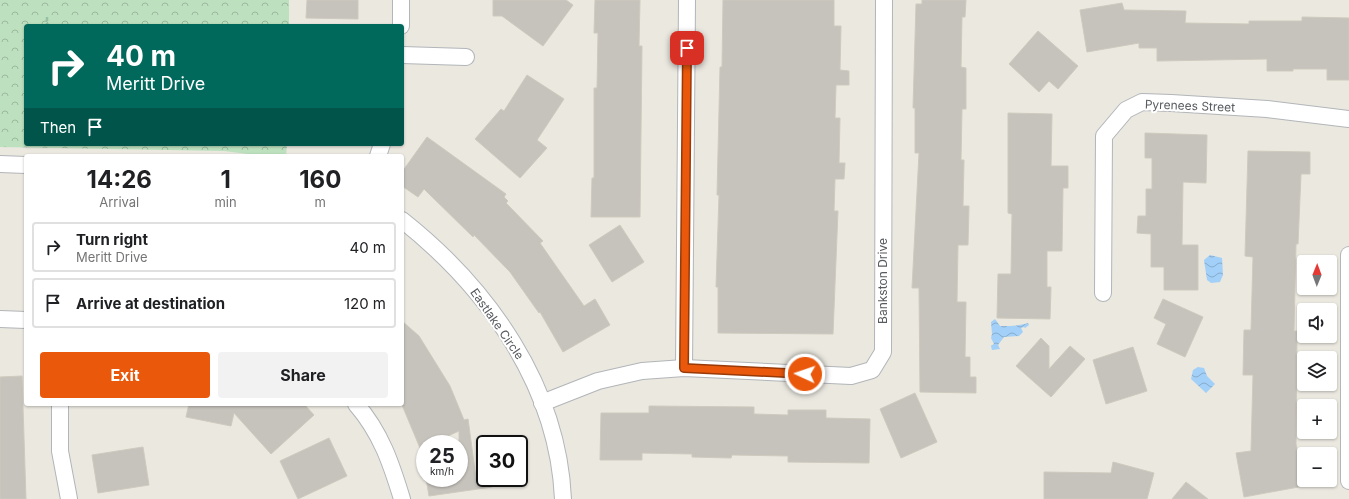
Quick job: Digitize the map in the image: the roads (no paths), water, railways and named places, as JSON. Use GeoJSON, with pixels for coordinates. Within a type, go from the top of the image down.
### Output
{"type":"FeatureCollection","features":[{"type":"Feature","properties":{"kind":"street"},"geometry":{"type":"LineString","coordinates":[[401,0],[401,24]]}},
{"type":"Feature","properties":{"kind":"street"},"geometry":{"type":"LineString","coordinates":[[684,368],[688,0]]}},
{"type":"Feature","properties":{"kind":"street","name":"Bankston Drive"},"geometry":{"type":"LineString","coordinates":[[542,403],[598,381],[642,372],[684,368],[851,376],[872,370],[883,352],[884,0]]}},
{"type":"Feature","properties":{"kind":"street"},"geometry":{"type":"LineString","coordinates":[[404,55],[466,57]]}},
{"type":"Feature","properties":{"kind":"street","name":"Pyrenees Street"},"geometry":{"type":"LineString","coordinates":[[1103,293],[1104,136],[1126,110],[1142,102],[1171,103],[1267,109],[1349,119]]}},
{"type":"Feature","properties":{"kind":"street"},"geometry":{"type":"LineString","coordinates":[[0,164],[24,165]]}},
{"type":"Feature","properties":{"kind":"street","name":"Eastlake Circle"},"geometry":{"type":"LineString","coordinates":[[404,222],[430,243],[480,296],[520,352],[550,420],[562,479],[563,499]]}},
{"type":"Feature","properties":{"kind":"street"},"geometry":{"type":"LineString","coordinates":[[1349,255],[1349,481]]}},
{"type":"Feature","properties":{"kind":"street"},"geometry":{"type":"LineString","coordinates":[[0,319],[24,320]]}},
{"type":"Feature","properties":{"kind":"street"},"geometry":{"type":"LineString","coordinates":[[60,406],[60,451],[69,499]]}},
{"type":"Feature","properties":{"kind":"street"},"geometry":{"type":"LineString","coordinates":[[357,406],[378,435],[390,459],[402,499]]}},
{"type":"Feature","properties":{"kind":"water"},"geometry":{"type":"Polygon","coordinates":[[[1210,255],[1222,258],[1223,275],[1220,282],[1211,283],[1207,280],[1204,260],[1210,255]]]}},
{"type":"Feature","properties":{"kind":"water"},"geometry":{"type":"Polygon","coordinates":[[[995,319],[1000,326],[1014,326],[1028,323],[1029,325],[1025,328],[1021,328],[1023,332],[1019,336],[1004,337],[998,345],[1000,349],[992,350],[991,346],[994,344],[991,338],[991,322],[995,319]]]}},
{"type":"Feature","properties":{"kind":"water"},"geometry":{"type":"Polygon","coordinates":[[[1198,367],[1204,368],[1207,376],[1215,384],[1206,393],[1191,379],[1193,370],[1198,367]]]}}]}
